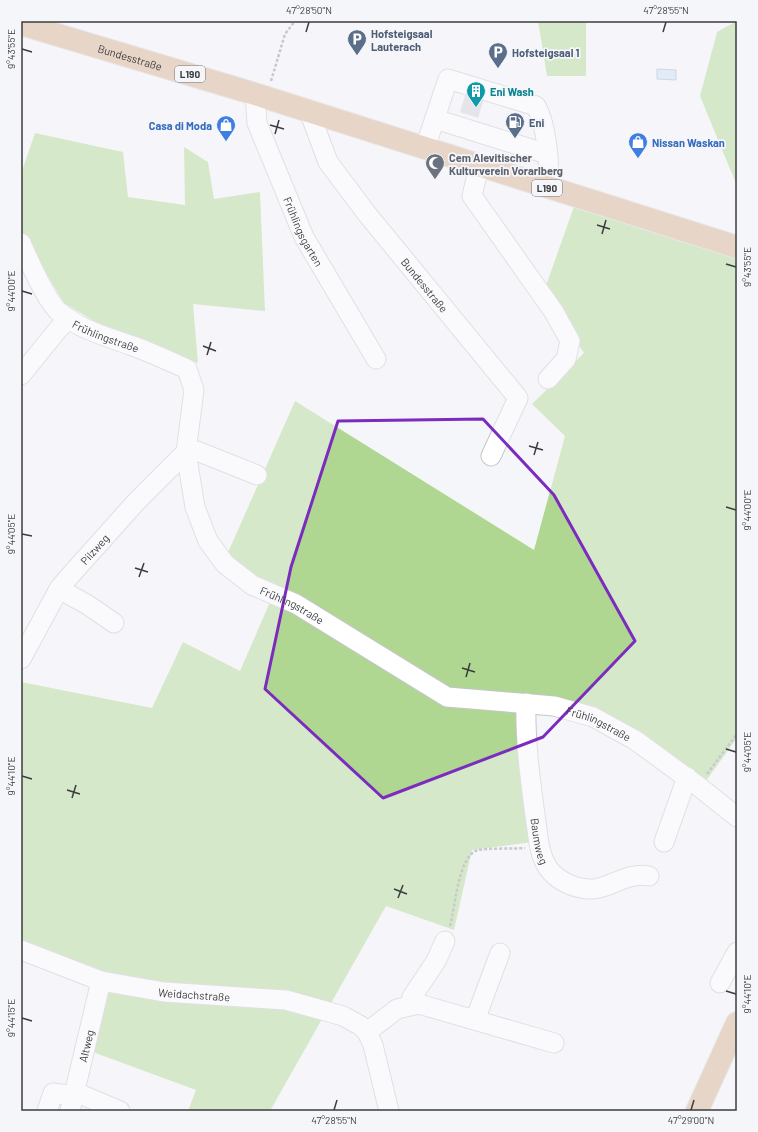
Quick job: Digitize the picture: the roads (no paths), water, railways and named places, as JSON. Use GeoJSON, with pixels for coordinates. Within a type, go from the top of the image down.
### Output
{"type":"FeatureCollection","features":[{"type":"Feature","properties":{"kind":"main road","name":"Bundesstraße"},"geometry":{"type":"LineString","coordinates":[[33,24],[737,247]]}},
{"type":"Feature","properties":{"kind":"main road"},"geometry":{"type":"LineString","coordinates":[[697,1111],[734,1037]]}},
{"type":"Feature","properties":{"kind":"street"},"geometry":{"type":"LineString","coordinates":[[425,148],[448,79],[476,92],[536,106],[542,116],[550,172],[548,188]]}},
{"type":"Feature","properties":{"kind":"street","name":"Frühlingsgarten"},"geometry":{"type":"LineString","coordinates":[[260,96],[257,123],[304,237],[376,359]]}},
{"type":"Feature","properties":{"kind":"street","name":"Bundesstraße"},"geometry":{"type":"LineString","coordinates":[[309,111],[328,162],[366,214],[518,398],[490,456]]}},
{"type":"Feature","properties":{"kind":"street"},"geometry":{"type":"LineString","coordinates":[[435,119],[466,122],[547,154]]}},
{"type":"Feature","properties":{"kind":"street"},"geometry":{"type":"LineString","coordinates":[[479,166],[472,196],[554,312],[570,341],[566,358],[548,379]]}},
{"type":"Feature","properties":{"kind":"street","name":"Frühlingstraße"},"geometry":{"type":"LineString","coordinates":[[21,243],[34,273],[56,309],[87,329],[158,355],[187,369],[194,390],[186,452],[194,507],[208,541],[225,564],[252,585],[296,604],[447,696],[554,706],[593,717],[635,740],[737,817]]}},
{"type":"Feature","properties":{"kind":"street"},"geometry":{"type":"LineString","coordinates":[[21,375],[60,327],[70,319]]}},
{"type":"Feature","properties":{"kind":"street"},"geometry":{"type":"LineString","coordinates":[[186,452],[197,451],[257,475]]}},
{"type":"Feature","properties":{"kind":"street","name":"Pilzweg"},"geometry":{"type":"LineString","coordinates":[[21,659],[59,590],[136,502],[186,452]]}},
{"type":"Feature","properties":{"kind":"street"},"geometry":{"type":"LineString","coordinates":[[59,590],[88,605],[114,623]]}},
{"type":"Feature","properties":{"kind":"street","name":"Baumweg"},"geometry":{"type":"LineString","coordinates":[[526,703],[525,731],[539,846],[545,863],[553,874],[570,885],[582,889],[606,887],[630,876],[640,874],[649,876]]}},
{"type":"Feature","properties":{"kind":"street"},"geometry":{"type":"LineString","coordinates":[[664,842],[692,782]]}},
{"type":"Feature","properties":{"kind":"street"},"geometry":{"type":"LineString","coordinates":[[410,1005],[412,997],[436,961],[445,941]]}},
{"type":"Feature","properties":{"kind":"street","name":"Weidachstraße"},"geometry":{"type":"LineString","coordinates":[[21,950],[101,981],[164,992],[286,1000],[343,1016],[361,1026],[367,1032]]}},
{"type":"Feature","properties":{"kind":"street"},"geometry":{"type":"LineString","coordinates":[[720,983],[737,952]]}},
{"type":"Feature","properties":{"kind":"street"},"geometry":{"type":"LineString","coordinates":[[475,1020],[500,953]]}},
{"type":"Feature","properties":{"kind":"street","name":"Altweg"},"geometry":{"type":"LineString","coordinates":[[73,1100],[101,981]]}},
{"type":"Feature","properties":{"kind":"street"},"geometry":{"type":"LineString","coordinates":[[389,1111],[373,1045],[367,1032],[397,1009],[410,1005],[431,1007],[554,1043]]}},
{"type":"Feature","properties":{"kind":"street"},"geometry":{"type":"LineString","coordinates":[[47,1111],[53,1093],[73,1100],[120,1111]]}},
{"type":"Feature","properties":{"kind":"water"},"geometry":{"type":"Polygon","coordinates":[[[657,69],[676,70],[676,80],[657,79],[657,69]]]}},
{"type":"Feature","properties":{"kind":"tunnel"},"geometry":{"type":"LineString","coordinates":[[469,115],[475,96]]}},
{"type":"Feature","properties":{"kind":"place","name":"Hofsteigsaal Lauterach"},"geometry":{"type":"Point","coordinates":[357,56]}},
{"type":"Feature","properties":{"kind":"place","name":"Hofsteigsaal 1"},"geometry":{"type":"Point","coordinates":[498,69]}},
{"type":"Feature","properties":{"kind":"place","name":"Eni Wash"},"geometry":{"type":"Point","coordinates":[476,108]}},
{"type":"Feature","properties":{"kind":"place","name":"Eni"},"geometry":{"type":"Point","coordinates":[515,139]}},
{"type":"Feature","properties":{"kind":"place","name":"Casa di Moda"},"geometry":{"type":"Point","coordinates":[226,142]}},
{"type":"Feature","properties":{"kind":"place","name":"Nissan Waskan"},"geometry":{"type":"Point","coordinates":[638,159]}},
{"type":"Feature","properties":{"kind":"place","name":"Cem Alevitischer Kulturverein Vorarlberg"},"geometry":{"type":"Point","coordinates":[435,180]}}]}
